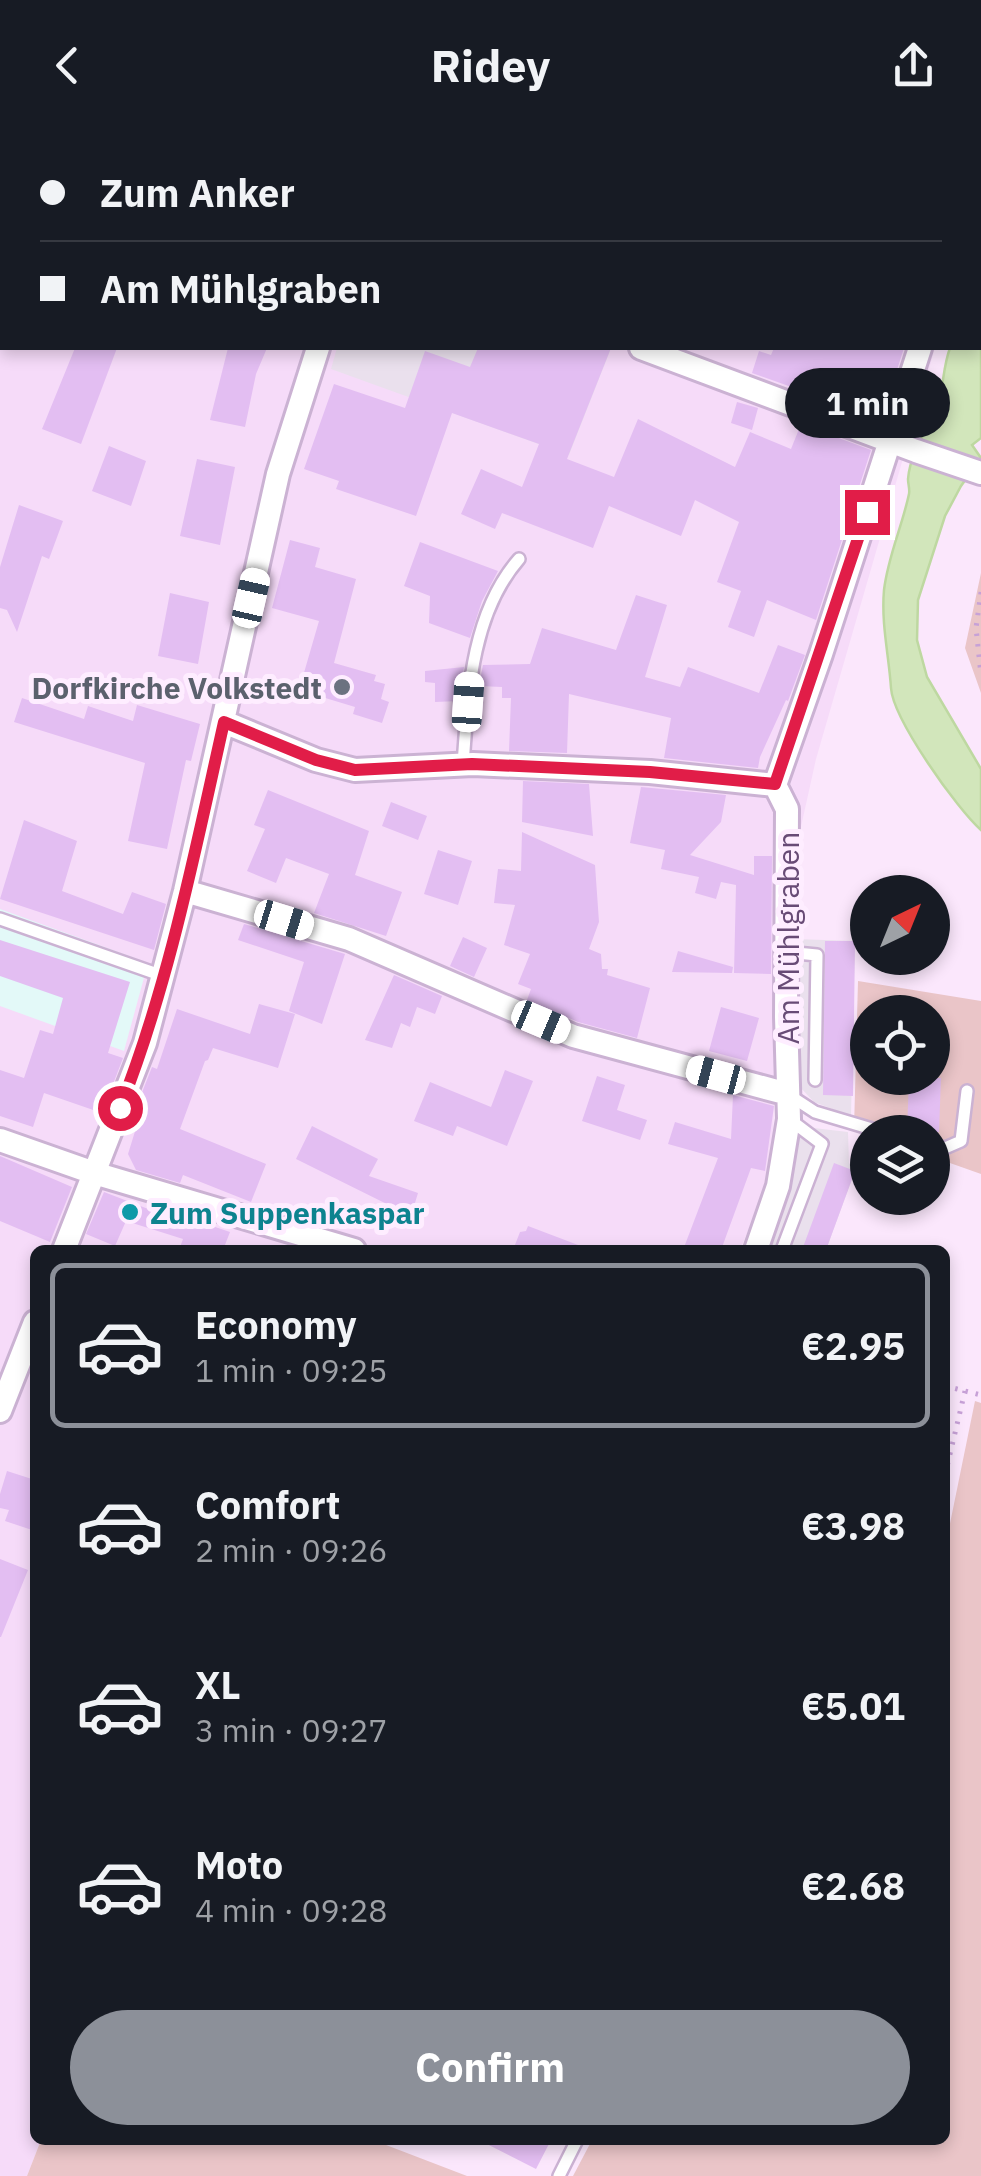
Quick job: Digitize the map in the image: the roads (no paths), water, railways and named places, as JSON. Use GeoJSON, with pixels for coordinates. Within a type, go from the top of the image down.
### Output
{"type":"FeatureCollection","features":[{"type":"Feature","properties":{"kind":"street"},"geometry":{"type":"LineString","coordinates":[[66,1245],[146,1043],[185,891],[278,474],[317,350]]}},
{"type":"Feature","properties":{"kind":"street"},"geometry":{"type":"LineString","coordinates":[[646,350],[916,452],[981,472]]}},
{"type":"Feature","properties":{"kind":"street"},"geometry":{"type":"LineString","coordinates":[[224,722],[316,760],[355,770],[463,765],[650,772],[775,784],[919,350]]}},
{"type":"Feature","properties":{"kind":"street","name":"Am Mühlgraben"},"geometry":{"type":"LineString","coordinates":[[758,1245],[774,1200],[789,1119],[787,809],[775,784]]}},
{"type":"Feature","properties":{"kind":"street"},"geometry":{"type":"LineString","coordinates":[[185,891],[349,940],[573,1036],[788,1094]]}},
{"type":"Feature","properties":{"kind":"street"},"geometry":{"type":"LineString","coordinates":[[0,1140],[94,1173],[337,1245]]}},
{"type":"Feature","properties":{"kind":"street"},"geometry":{"type":"LineString","coordinates":[[0,1411],[30,1335]]}},
{"type":"Feature","properties":{"kind":"lane"},"geometry":{"type":"LineString","coordinates":[[463,765],[476,647],[503,584],[520,559]]}},
{"type":"Feature","properties":{"kind":"lane"},"geometry":{"type":"LineString","coordinates":[[0,919],[163,976]]}},
{"type":"Feature","properties":{"kind":"lane"},"geometry":{"type":"LineString","coordinates":[[786,952],[818,954],[816,1080]]}},
{"type":"Feature","properties":{"kind":"lane"},"geometry":{"type":"LineString","coordinates":[[950,1146],[960,1141],[967,1091]]}},
{"type":"Feature","properties":{"kind":"lane"},"geometry":{"type":"LineString","coordinates":[[788,1094],[815,1112],[850,1122]]}},
{"type":"Feature","properties":{"kind":"lane"},"geometry":{"type":"LineString","coordinates":[[784,1245],[822,1144],[789,1119]]}},
{"type":"Feature","properties":{"kind":"lane"},"geometry":{"type":"LineString","coordinates":[[774,1200],[798,1208]]}},
{"type":"Feature","properties":{"kind":"lane"},"geometry":{"type":"LineString","coordinates":[[559,2176],[574,2145]]}},
{"type":"Feature","properties":{"kind":"place","name":"Dorfkirche Volkstedt"},"geometry":{"type":"Point","coordinates":[342,687]}},
{"type":"Feature","properties":{"kind":"place","name":"Zum Suppenkaspar"},"geometry":{"type":"Point","coordinates":[130,1212]}}]}
